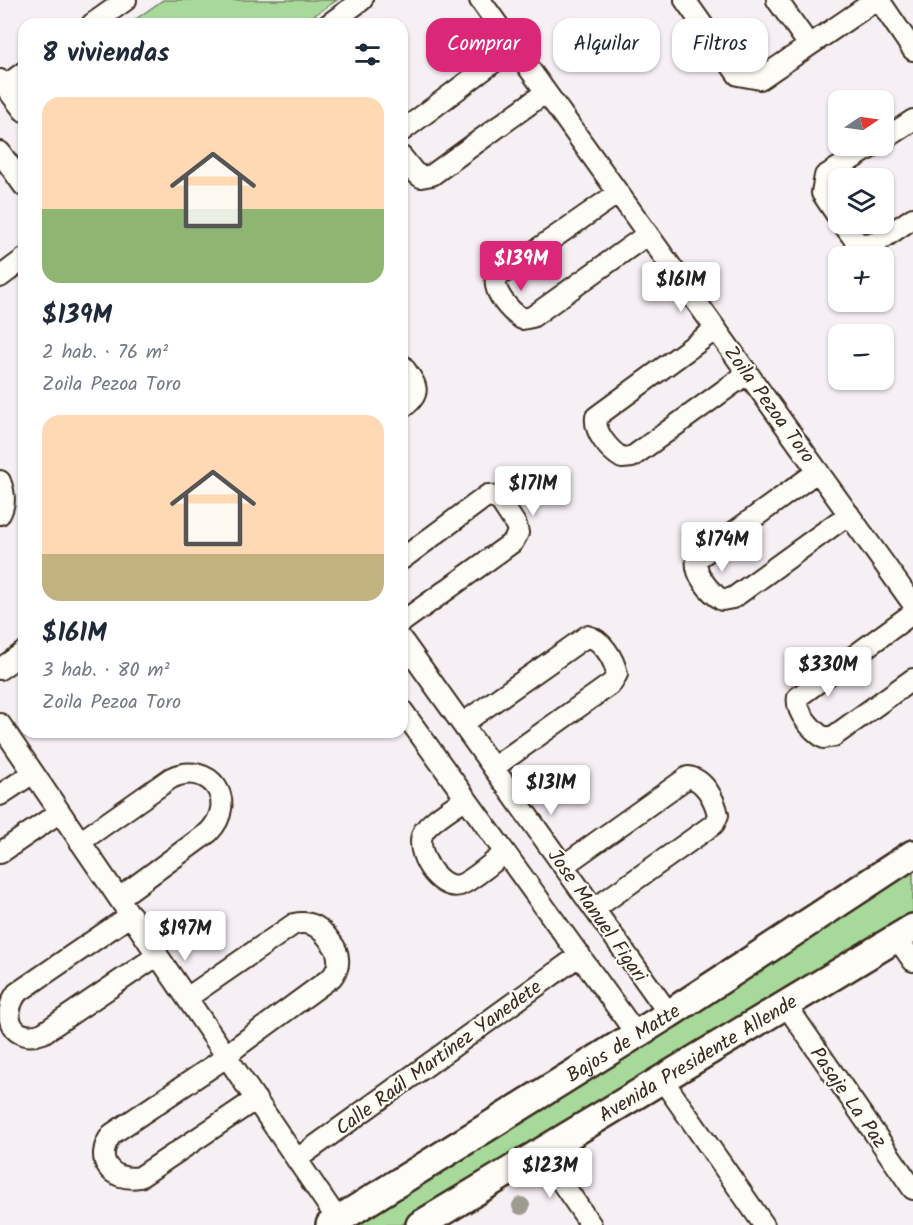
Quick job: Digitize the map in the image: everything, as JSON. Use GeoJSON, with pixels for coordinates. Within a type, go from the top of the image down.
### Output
{"type":"FeatureCollection","features":[{"type":"Feature","properties":{"kind":"main road","name":"Bajos de Matte"},"geometry":{"type":"LineString","coordinates":[[334,1223],[637,1035],[913,854]]}},
{"type":"Feature","properties":{"kind":"main road","name":"Avenida Presidente Allende"},"geometry":{"type":"LineString","coordinates":[[420,1225],[905,933]]}},
{"type":"Feature","properties":{"kind":"street"},"geometry":{"type":"LineString","coordinates":[[100,18],[126,0]]}},
{"type":"Feature","properties":{"kind":"street"},"geometry":{"type":"LineString","coordinates":[[336,18],[362,0]]}},
{"type":"Feature","properties":{"kind":"street","name":"Zoila Pezoa Toro"},"geometry":{"type":"LineString","coordinates":[[480,0],[493,18]]}},
{"type":"Feature","properties":{"kind":"street"},"geometry":{"type":"LineString","coordinates":[[685,0],[738,75],[760,79],[877,0],[913,50]]}},
{"type":"Feature","properties":{"kind":"street"},"geometry":{"type":"LineString","coordinates":[[777,0],[809,45]]}},
{"type":"Feature","properties":{"kind":"street"},"geometry":{"type":"LineString","coordinates":[[408,127],[481,72]]}},
{"type":"Feature","properties":{"kind":"street","name":"Zoila Pezoa Toro"},"geometry":{"type":"LineString","coordinates":[[532,72],[913,604]]}},
{"type":"Feature","properties":{"kind":"street"},"geometry":{"type":"LineString","coordinates":[[18,75],[2,84],[18,104]]}},
{"type":"Feature","properties":{"kind":"street"},"geometry":{"type":"LineString","coordinates":[[408,164],[421,177],[432,175],[546,92]]}},
{"type":"Feature","properties":{"kind":"street"},"geometry":{"type":"LineString","coordinates":[[894,132],[913,120]]}},
{"type":"Feature","properties":{"kind":"street"},"geometry":{"type":"LineString","coordinates":[[0,152],[18,178]]}},
{"type":"Feature","properties":{"kind":"street"},"geometry":{"type":"LineString","coordinates":[[838,168],[857,156]]}},
{"type":"Feature","properties":{"kind":"street"},"geometry":{"type":"LineString","coordinates":[[828,174],[825,176],[822,193],[828,202]]}},
{"type":"Feature","properties":{"kind":"street"},"geometry":{"type":"LineString","coordinates":[[618,193],[496,278],[495,284],[498,292],[514,314],[522,319],[532,317],[648,234]]}},
{"type":"Feature","properties":{"kind":"street"},"geometry":{"type":"LineString","coordinates":[[894,231],[913,218]]}},
{"type":"Feature","properties":{"kind":"street"},"geometry":{"type":"LineString","coordinates":[[850,234],[858,244],[876,243],[889,234]]}},
{"type":"Feature","properties":{"kind":"street"},"geometry":{"type":"LineString","coordinates":[[0,277],[18,264]]}},
{"type":"Feature","properties":{"kind":"street"},"geometry":{"type":"LineString","coordinates":[[716,329],[596,417],[595,424],[598,432],[615,454],[622,458],[632,457],[748,373]]}},
{"type":"Feature","properties":{"kind":"street"},"geometry":{"type":"LineString","coordinates":[[408,374],[416,392],[408,404]]}},
{"type":"Feature","properties":{"kind":"street"},"geometry":{"type":"LineString","coordinates":[[818,471],[697,559],[699,574],[715,595],[722,600],[733,598],[849,514]]}},
{"type":"Feature","properties":{"kind":"street"},"geometry":{"type":"LineString","coordinates":[[0,481],[4,503],[0,514]]}},
{"type":"Feature","properties":{"kind":"street"},"geometry":{"type":"LineString","coordinates":[[408,555],[488,495],[501,502],[516,525],[518,533],[513,542],[408,618]]}},
{"type":"Feature","properties":{"kind":"street"},"geometry":{"type":"LineString","coordinates":[[913,614],[798,697],[797,703],[800,712],[816,733],[824,738],[834,736],[913,679]]}},
{"type":"Feature","properties":{"kind":"street"},"geometry":{"type":"LineString","coordinates":[[462,724],[587,636],[600,642],[615,665],[617,674],[612,683],[493,768]]}},
{"type":"Feature","properties":{"kind":"street","name":"Jose Manuel Figari"},"geometry":{"type":"LineString","coordinates":[[408,648],[669,1014]]}},
{"type":"Feature","properties":{"kind":"street"},"geometry":{"type":"LineString","coordinates":[[0,669],[18,656]]}},
{"type":"Feature","properties":{"kind":"street","name":"Jose Manuel Figari"},"geometry":{"type":"LineString","coordinates":[[408,718],[637,1035]]}},
{"type":"Feature","properties":{"kind":"street"},"geometry":{"type":"LineString","coordinates":[[0,724],[18,736]]}},
{"type":"Feature","properties":{"kind":"street"},"geometry":{"type":"LineString","coordinates":[[19,738],[33,773],[297,1159],[334,1223]]}},
{"type":"Feature","properties":{"kind":"street"},"geometry":{"type":"LineString","coordinates":[[0,795],[33,773]]}},
{"type":"Feature","properties":{"kind":"street"},"geometry":{"type":"LineString","coordinates":[[80,842],[179,774],[199,774],[207,778],[219,792],[222,810],[215,826],[119,898]]}},
{"type":"Feature","properties":{"kind":"street"},"geometry":{"type":"LineString","coordinates":[[563,866],[688,777],[701,783],[717,806],[718,814],[714,824],[594,909]]}},
{"type":"Feature","properties":{"kind":"street"},"geometry":{"type":"LineString","coordinates":[[466,798],[430,825],[422,835],[420,849],[433,870],[443,882],[451,885],[461,884],[505,853]]}},
{"type":"Feature","properties":{"kind":"street"},"geometry":{"type":"LineString","coordinates":[[0,854],[60,812]]}},
{"type":"Feature","properties":{"kind":"street"},"geometry":{"type":"LineString","coordinates":[[130,915],[17,993],[10,1000],[7,1008],[7,1017],[11,1026],[25,1036],[43,1033],[158,955]]}},
{"type":"Feature","properties":{"kind":"street"},"geometry":{"type":"LineString","coordinates":[[187,998],[294,924],[308,923],[323,931],[334,946],[339,958],[332,977],[216,1064],[112,1134],[105,1146],[104,1160],[107,1167],[118,1176],[140,1177],[256,1099]]}},
{"type":"Feature","properties":{"kind":"street"},"geometry":{"type":"LineString","coordinates":[[905,933],[913,961]]}},
{"type":"Feature","properties":{"kind":"street","name":"Calle Raúl Martínez Yanedete"},"geometry":{"type":"LineString","coordinates":[[297,1159],[580,956]]}},
{"type":"Feature","properties":{"kind":"street","name":"Pasaje La Paz"},"geometry":{"type":"LineString","coordinates":[[786,1005],[913,1189]]}},
{"type":"Feature","properties":{"kind":"street"},"geometry":{"type":"LineString","coordinates":[[662,1079],[764,1225]]}},
{"type":"Feature","properties":{"kind":"street"},"geometry":{"type":"LineString","coordinates":[[541,1152],[591,1225]]}},
{"type":"Feature","properties":{"kind":"green space"},"geometry":{"type":"Polygon","coordinates":[[[163,0],[337,0],[310,18],[138,18],[163,0]]]}},
{"type":"Feature","properties":{"kind":"green space"},"geometry":{"type":"Polygon","coordinates":[[[913,868],[913,916],[622,1095],[401,1225],[348,1225],[913,868]]]}}]}
